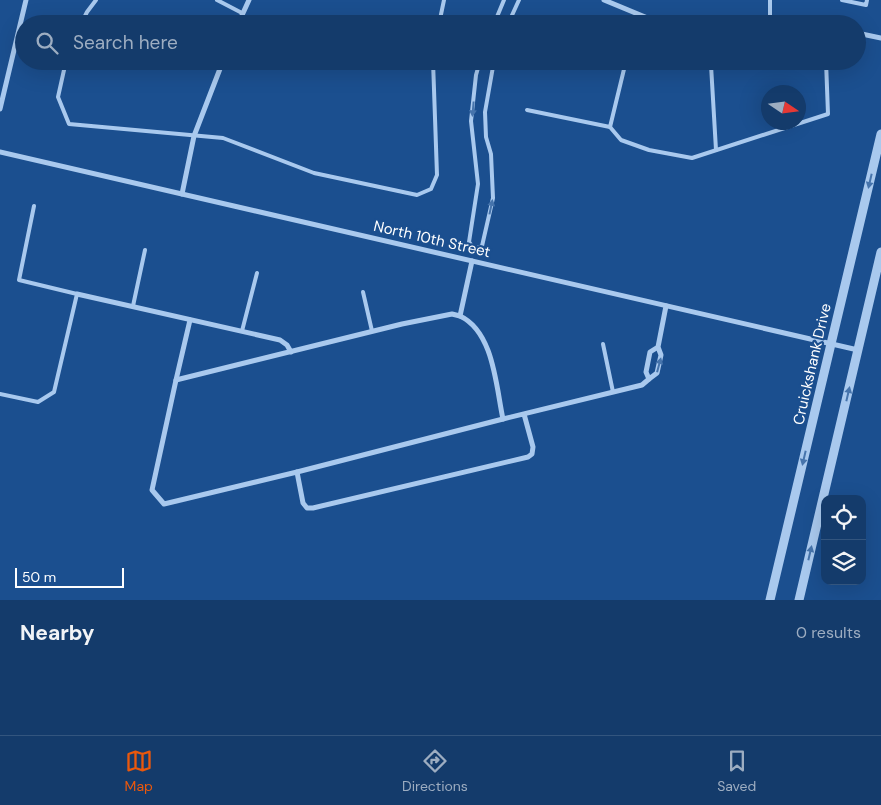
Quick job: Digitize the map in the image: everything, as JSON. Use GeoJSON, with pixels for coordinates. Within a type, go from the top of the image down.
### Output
{"type":"FeatureCollection","features":[{"type":"Feature","properties":{"kind":"street"},"geometry":{"type":"LineString","coordinates":[[22,15],[26,0]]}},
{"type":"Feature","properties":{"kind":"street"},"geometry":{"type":"LineString","coordinates":[[242,13],[249,0]]}},
{"type":"Feature","properties":{"kind":"street"},"geometry":{"type":"LineString","coordinates":[[604,0],[637,14]]}},
{"type":"Feature","properties":{"kind":"street"},"geometry":{"type":"LineString","coordinates":[[866,35],[881,38]]}},
{"type":"Feature","properties":{"kind":"street"},"geometry":{"type":"LineString","coordinates":[[0,108],[15,46]]}},
{"type":"Feature","properties":{"kind":"street"},"geometry":{"type":"LineString","coordinates":[[182,194],[194,136],[220,70]]}},
{"type":"Feature","properties":{"kind":"street","name":"Cruickshank Drive"},"geometry":{"type":"LineString","coordinates":[[770,600],[881,134]]}},
{"type":"Feature","properties":{"kind":"street","name":"North 10th Street"},"geometry":{"type":"LineString","coordinates":[[0,152],[858,350]]}},
{"type":"Feature","properties":{"kind":"street"},"geometry":{"type":"LineString","coordinates":[[799,600],[881,252]]}},
{"type":"Feature","properties":{"kind":"street"},"geometry":{"type":"LineString","coordinates":[[460,316],[472,261]]}},
{"type":"Feature","properties":{"kind":"street"},"geometry":{"type":"LineString","coordinates":[[77,294],[280,340],[287,345],[291,352]]}},
{"type":"Feature","properties":{"kind":"street"},"geometry":{"type":"LineString","coordinates":[[190,320],[152,490],[164,504],[642,385],[657,373],[661,355],[658,347],[666,306]]}},
{"type":"Feature","properties":{"kind":"street"},"geometry":{"type":"LineString","coordinates":[[176,380],[372,331],[452,314],[460,316],[476,328],[483,341],[489,357],[503,419]]}},
{"type":"Feature","properties":{"kind":"street"},"geometry":{"type":"LineString","coordinates":[[649,378],[646,372],[650,352],[658,347]]}},
{"type":"Feature","properties":{"kind":"street"},"geometry":{"type":"LineString","coordinates":[[297,472],[303,504],[307,508],[313,508],[528,457],[532,454],[533,447],[524,414]]}},
{"type":"Feature","properties":{"kind":"lane"},"geometry":{"type":"LineString","coordinates":[[86,15],[96,0]]}},
{"type":"Feature","properties":{"kind":"lane"},"geometry":{"type":"LineString","coordinates":[[217,0],[242,13]]}},
{"type":"Feature","properties":{"kind":"lane"},"geometry":{"type":"LineString","coordinates":[[441,15],[444,0]]}},
{"type":"Feature","properties":{"kind":"lane"},"geometry":{"type":"LineString","coordinates":[[498,15],[504,0]]}},
{"type":"Feature","properties":{"kind":"lane"},"geometry":{"type":"LineString","coordinates":[[512,15],[519,0]]}},
{"type":"Feature","properties":{"kind":"lane"},"geometry":{"type":"LineString","coordinates":[[770,0],[770,15]]}},
{"type":"Feature","properties":{"kind":"lane"},"geometry":{"type":"LineString","coordinates":[[842,0],[866,5],[867,0]]}},
{"type":"Feature","properties":{"kind":"lane"},"geometry":{"type":"LineString","coordinates":[[64,70],[58,97],[69,124],[223,138],[314,172],[417,195],[431,189],[437,175],[433,70]]}},
{"type":"Feature","properties":{"kind":"lane"},"geometry":{"type":"LineString","coordinates":[[472,261],[474,249],[469,242],[478,184],[472,121],[477,70]]}},
{"type":"Feature","properties":{"kind":"lane"},"geometry":{"type":"LineString","coordinates":[[474,249],[482,246],[493,198],[485,112],[492,70]]}},
{"type":"Feature","properties":{"kind":"lane"},"geometry":{"type":"LineString","coordinates":[[610,127],[624,70]]}},
{"type":"Feature","properties":{"kind":"lane"},"geometry":{"type":"LineString","coordinates":[[711,70],[716,150]]}},
{"type":"Feature","properties":{"kind":"lane"},"geometry":{"type":"LineString","coordinates":[[527,110],[610,127],[621,140],[649,150],[692,158],[828,114],[826,70]]}},
{"type":"Feature","properties":{"kind":"lane"},"geometry":{"type":"LineString","coordinates":[[0,394],[38,402],[54,392],[77,294],[19,280],[34,206]]}},
{"type":"Feature","properties":{"kind":"lane"},"geometry":{"type":"LineString","coordinates":[[133,306],[145,250]]}},
{"type":"Feature","properties":{"kind":"lane"},"geometry":{"type":"LineString","coordinates":[[242,331],[257,273]]}},
{"type":"Feature","properties":{"kind":"lane"},"geometry":{"type":"LineString","coordinates":[[363,292],[372,331]]}},
{"type":"Feature","properties":{"kind":"lane"},"geometry":{"type":"LineString","coordinates":[[603,344],[613,392]]}}]}
